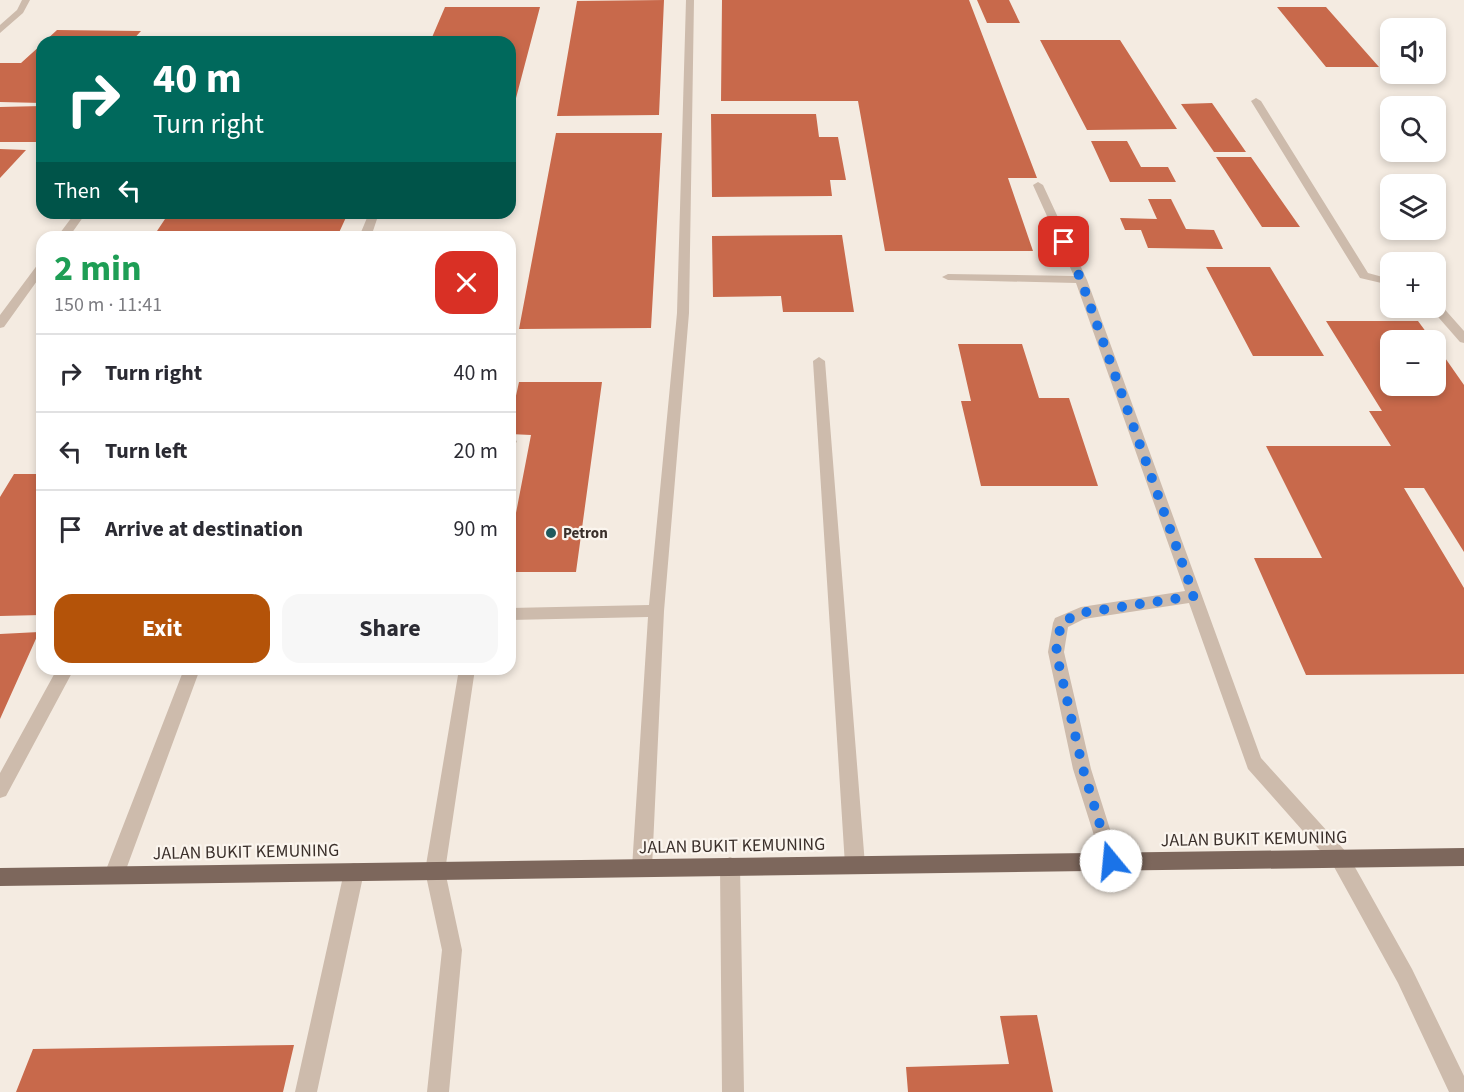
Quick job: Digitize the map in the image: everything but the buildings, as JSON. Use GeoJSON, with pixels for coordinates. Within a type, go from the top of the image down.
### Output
{"type":"FeatureCollection","features":[{"type":"Feature","properties":{"kind":"main road","name":"JALAN BUKIT KEMUNING"},"geometry":{"type":"LineString","coordinates":[[0,877],[1464,857]]}},
{"type":"Feature","properties":{"kind":"street"},"geometry":{"type":"LineString","coordinates":[[0,30],[20,11],[26,0]]}},
{"type":"Feature","properties":{"kind":"street"},"geometry":{"type":"LineString","coordinates":[[642,868],[656,612],[683,313],[690,0]]}},
{"type":"Feature","properties":{"kind":"street"},"geometry":{"type":"LineString","coordinates":[[0,12],[20,11]]}},
{"type":"Feature","properties":{"kind":"street"},"geometry":{"type":"LineString","coordinates":[[1256,101],[1364,276],[1380,280]]}},
{"type":"Feature","properties":{"kind":"street"},"geometry":{"type":"LineString","coordinates":[[1038,185],[1081,280],[1254,763],[1340,859],[1405,976],[1460,1092]]}},
{"type":"Feature","properties":{"kind":"street"},"geometry":{"type":"LineString","coordinates":[[0,324],[36,274]]}},
{"type":"Feature","properties":{"kind":"street"},"geometry":{"type":"LineString","coordinates":[[948,277],[1081,280]]}},
{"type":"Feature","properties":{"kind":"street"},"geometry":{"type":"LineString","coordinates":[[1446,318],[1464,339]]}},
{"type":"Feature","properties":{"kind":"street"},"geometry":{"type":"LineString","coordinates":[[819,361],[855,865]]}},
{"type":"Feature","properties":{"kind":"street"},"geometry":{"type":"LineString","coordinates":[[1111,861],[1083,769],[1056,652],[1061,623],[1080,613],[1194,596]]}},
{"type":"Feature","properties":{"kind":"street"},"geometry":{"type":"LineString","coordinates":[[516,614],[656,612]]}},
{"type":"Feature","properties":{"kind":"street"},"geometry":{"type":"LineString","coordinates":[[0,790],[63,675]]}},
{"type":"Feature","properties":{"kind":"street"},"geometry":{"type":"LineString","coordinates":[[114,875],[190,675]]}},
{"type":"Feature","properties":{"kind":"street"},"geometry":{"type":"LineString","coordinates":[[438,1092],[452,950],[435,871],[466,675]]}},
{"type":"Feature","properties":{"kind":"street"},"geometry":{"type":"LineString","coordinates":[[730,866],[734,1092]]}},
{"type":"Feature","properties":{"kind":"street"},"geometry":{"type":"LineString","coordinates":[[306,1092],[354,872]]}},
{"type":"Feature","properties":{"kind":"place","name":"Petron"},"geometry":{"type":"Point","coordinates":[551,533]}},
{"type":"Feature","properties":{"kind":"route"},"geometry":{"type":"LineString","coordinates":[[1064,242],[1081,280],[1194,596],[1080,613],[1061,623],[1056,652],[1083,769],[1111,861]]}}]}
